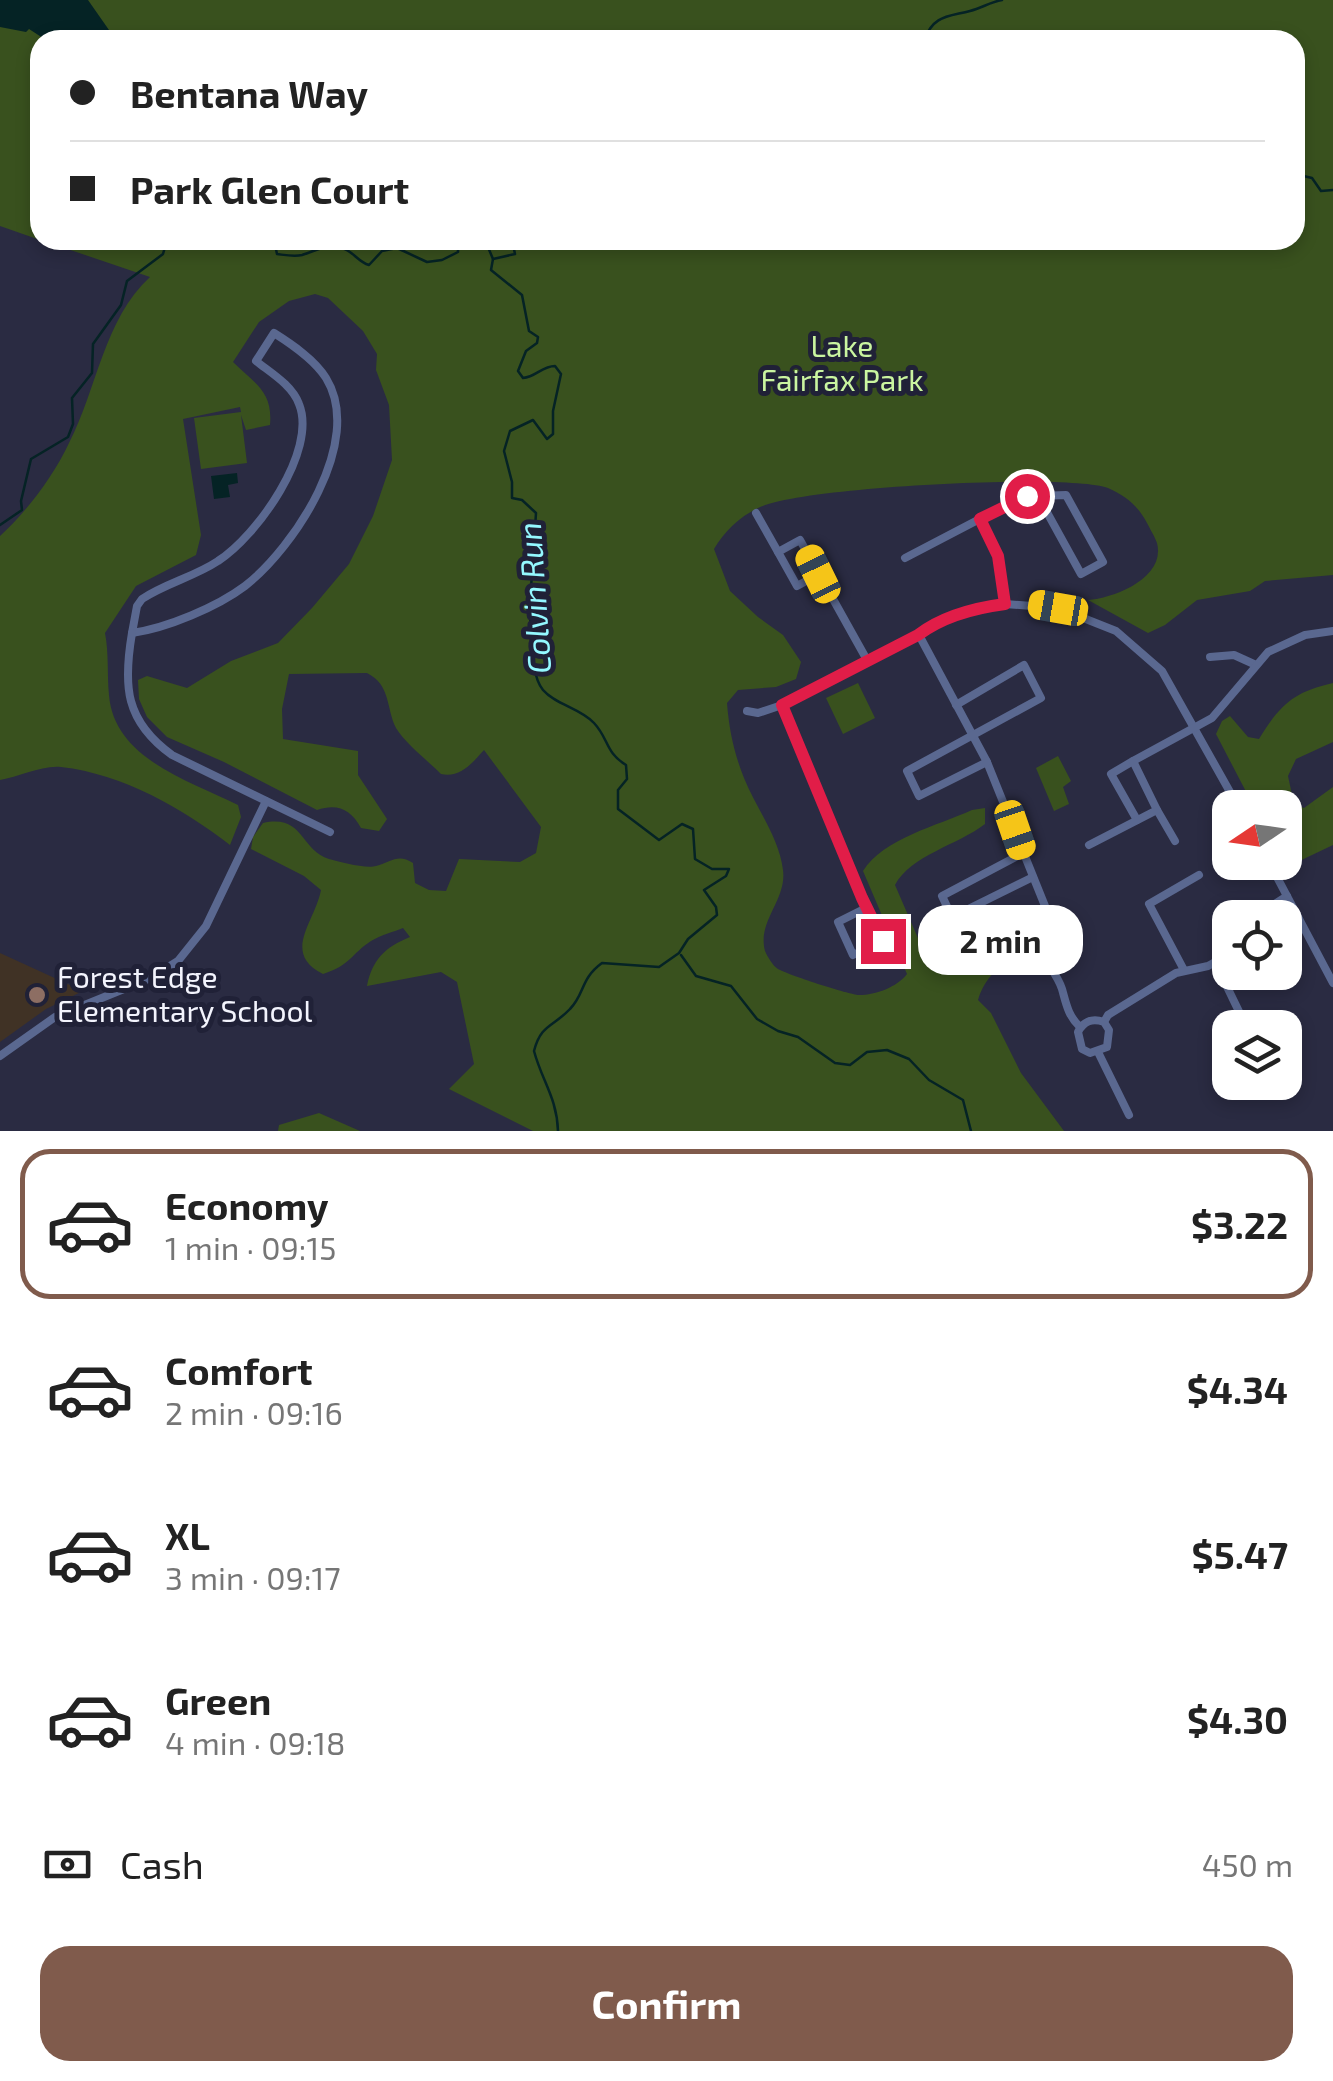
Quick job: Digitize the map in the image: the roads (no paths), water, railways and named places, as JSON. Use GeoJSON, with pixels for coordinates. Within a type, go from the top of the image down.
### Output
{"type":"FeatureCollection","features":[{"type":"Feature","properties":{"kind":"street"},"geometry":{"type":"LineString","coordinates":[[132,633],[159,629],[245,586],[296,534],[306,514],[333,454],[338,417],[326,378],[274,333],[256,361],[289,388],[299,404],[302,426],[298,449],[275,501],[252,534],[220,561],[142,599],[132,633],[127,687],[135,714],[150,736],[172,755],[330,832]]}},
{"type":"Feature","properties":{"kind":"street"},"geometry":{"type":"LineString","coordinates":[[905,558],[1018,499],[1038,496],[1066,495],[1103,562],[1081,574],[1038,496]]}},
{"type":"Feature","properties":{"kind":"street"},"geometry":{"type":"LineString","coordinates":[[756,513],[797,586],[818,574]]}},
{"type":"Feature","properties":{"kind":"street"},"geometry":{"type":"LineString","coordinates":[[980,519],[998,556],[1005,604]]}},
{"type":"Feature","properties":{"kind":"street"},"geometry":{"type":"LineString","coordinates":[[778,552],[800,540],[867,660]]}},
{"type":"Feature","properties":{"kind":"street"},"geometry":{"type":"LineString","coordinates":[[747,711],[758,713],[782,705],[953,616],[1005,604],[1058,608],[1116,632],[1162,671],[1230,790]]}},
{"type":"Feature","properties":{"kind":"street"},"geometry":{"type":"LineString","coordinates":[[1136,820],[1111,774],[1212,718],[1268,652],[1305,634],[1333,631]]}},
{"type":"Feature","properties":{"kind":"street"},"geometry":{"type":"LineString","coordinates":[[918,635],[1007,806],[1045,906]]}},
{"type":"Feature","properties":{"kind":"street"},"geometry":{"type":"LineString","coordinates":[[1210,658],[1234,655],[1256,666]]}},
{"type":"Feature","properties":{"kind":"street"},"geometry":{"type":"LineString","coordinates":[[956,704],[1024,665],[1041,698],[907,771],[918,796],[986,762]]}},
{"type":"Feature","properties":{"kind":"street"},"geometry":{"type":"LineString","coordinates":[[782,705],[883,941],[853,955],[838,922],[866,908]]}},
{"type":"Feature","properties":{"kind":"street"},"geometry":{"type":"LineString","coordinates":[[1133,761],[1175,841]]}},
{"type":"Feature","properties":{"kind":"street"},"geometry":{"type":"LineString","coordinates":[[0,1056],[55,1017],[151,978],[178,960],[206,926],[266,801]]}},
{"type":"Feature","properties":{"kind":"street"},"geometry":{"type":"LineString","coordinates":[[1088,845],[1157,810]]}},
{"type":"Feature","properties":{"kind":"street"},"geometry":{"type":"LineString","coordinates":[[1023,853],[942,896],[952,917],[1034,877]]}},
{"type":"Feature","properties":{"kind":"street"},"geometry":{"type":"LineString","coordinates":[[1184,970],[1149,904],[1199,875]]}},
{"type":"Feature","properties":{"kind":"street"},"geometry":{"type":"LineString","coordinates":[[1279,880],[1333,983]]}},
{"type":"Feature","properties":{"kind":"street"},"geometry":{"type":"LineString","coordinates":[[1281,900],[1287,896]]}},
{"type":"Feature","properties":{"kind":"street"},"geometry":{"type":"LineString","coordinates":[[1040,950],[1080,1027]]}},
{"type":"Feature","properties":{"kind":"street"},"geometry":{"type":"LineString","coordinates":[[1104,1022],[1089,1020],[1080,1027],[1078,1042],[1082,1048],[1098,1052],[1107,1047],[1110,1039],[1104,1022],[1108,1015],[1184,970],[1212,963]]}},
{"type":"Feature","properties":{"kind":"street"},"geometry":{"type":"LineString","coordinates":[[1098,1052],[1129,1114]]}},
{"type":"Feature","properties":{"kind":"waterway"},"geometry":{"type":"LineString","coordinates":[[930,30],[942,18],[1002,0]]}},
{"type":"Feature","properties":{"kind":"waterway","name":"Colvin Run"},"geometry":{"type":"LineString","coordinates":[[1305,176],[1312,178],[1321,191],[1333,190]]}},
{"type":"Feature","properties":{"kind":"waterway"},"geometry":{"type":"LineString","coordinates":[[0,525],[22,510],[31,459],[68,437],[73,424],[72,398],[92,373],[93,344],[121,305],[127,281],[164,250]]}},
{"type":"Feature","properties":{"kind":"waterway","name":"Colvin Run"},"geometry":{"type":"LineString","coordinates":[[276,250],[277,254],[299,256],[317,250]]}},
{"type":"Feature","properties":{"kind":"waterway","name":"Colvin Run"},"geometry":{"type":"LineString","coordinates":[[347,250],[369,265],[387,250]]}},
{"type":"Feature","properties":{"kind":"waterway","name":"Colvin Run"},"geometry":{"type":"LineString","coordinates":[[401,250],[427,262],[442,260],[458,250]]}},
{"type":"Feature","properties":{"kind":"waterway","name":"Colvin Run"},"geometry":{"type":"LineString","coordinates":[[489,250],[491,270],[522,295],[529,331],[538,337],[537,343],[526,351],[518,371],[523,378],[555,366],[561,374],[553,411],[553,434],[547,439],[533,420],[510,431],[504,451],[512,498],[522,500],[536,513],[530,605],[536,676],[548,695],[594,723],[614,755],[626,765],[627,779],[618,790],[618,809],[659,840],[682,824],[693,829],[695,859],[712,869],[729,869],[726,876],[704,890],[717,915],[688,939],[679,953],[659,967],[602,963],[570,1009],[540,1036],[534,1051],[552,1099],[558,1131]]}},
{"type":"Feature","properties":{"kind":"waterway"},"geometry":{"type":"LineString","coordinates":[[493,259],[515,254],[514,250]]}},
{"type":"Feature","properties":{"kind":"waterway"},"geometry":{"type":"LineString","coordinates":[[681,955],[696,976],[731,986],[757,1019],[798,1037],[835,1063],[850,1065],[867,1052],[887,1050],[909,1059],[929,1080],[963,1100],[971,1131]]}},
{"type":"Feature","properties":{"kind":"place","name":"Forest Edge Elementary School"},"geometry":{"type":"Point","coordinates":[37,995]}},
{"type":"Feature","properties":{"kind":"park label","name":"Lake Fairfax Park"},"geometry":{"type":"Point","coordinates":[842,364]}}]}
